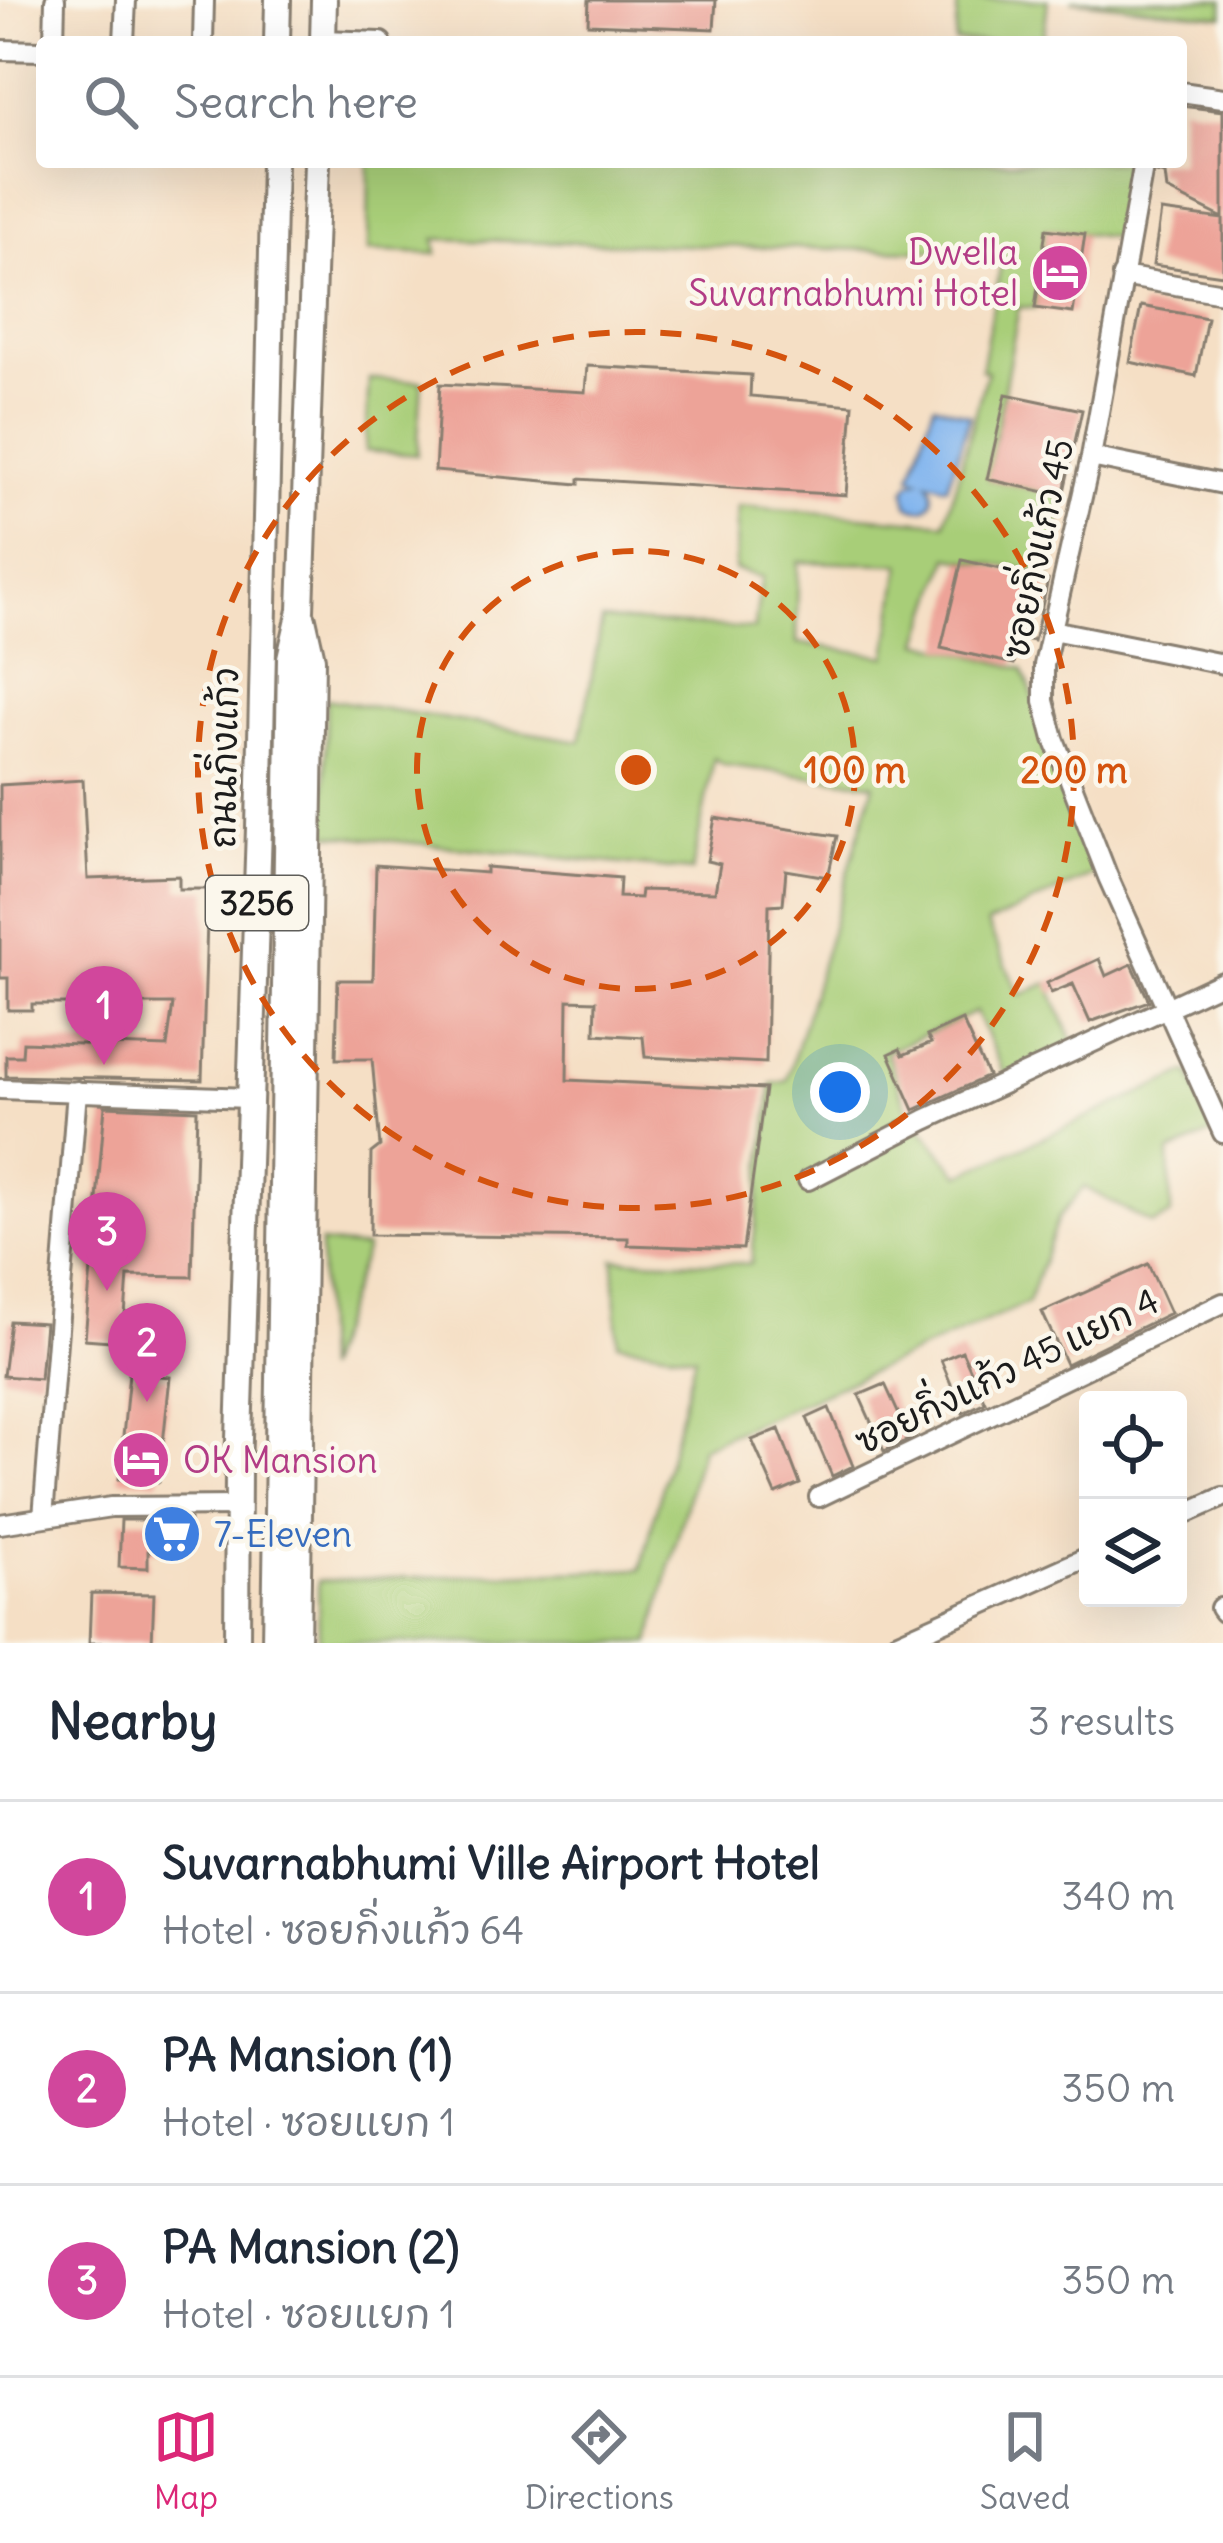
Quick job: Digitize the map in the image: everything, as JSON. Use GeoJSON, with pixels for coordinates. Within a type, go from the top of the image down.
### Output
{"type":"FeatureCollection","features":[{"type":"Feature","properties":{"kind":"main road"},"geometry":{"type":"LineString","coordinates":[[277,36],[278,0]]}},
{"type":"Feature","properties":{"kind":"main road"},"geometry":{"type":"LineString","coordinates":[[323,36],[324,0]]}},
{"type":"Feature","properties":{"kind":"main road","name":"ถนนกิ่งแก้ว"},"geometry":{"type":"LineString","coordinates":[[237,1643],[274,168]]}},
{"type":"Feature","properties":{"kind":"main road","name":"ถนนกิ่งแก้ว"},"geometry":{"type":"LineString","coordinates":[[274,1643],[290,658],[301,610],[317,168]]}},
{"type":"Feature","properties":{"kind":"main road","name":"ถนนกิ่งแก้ว"},"geometry":{"type":"LineString","coordinates":[[297,1643],[312,658],[301,610]]}},
{"type":"Feature","properties":{"kind":"street"},"geometry":{"type":"LineString","coordinates":[[54,36],[55,0]]}},
{"type":"Feature","properties":{"kind":"street"},"geometry":{"type":"LineString","coordinates":[[124,36],[125,0]]}},
{"type":"Feature","properties":{"kind":"street"},"geometry":{"type":"LineString","coordinates":[[203,36],[204,0]]}},
{"type":"Feature","properties":{"kind":"street"},"geometry":{"type":"LineString","coordinates":[[0,50],[36,51]]}},
{"type":"Feature","properties":{"kind":"street"},"geometry":{"type":"LineString","coordinates":[[1187,93],[1223,98]]}},
{"type":"Feature","properties":{"kind":"street","name":"ซอยกิ่งแก้ว 45"},"geometry":{"type":"LineString","coordinates":[[1143,168],[1091,457],[1044,665],[1044,701],[1108,877],[1223,1133]]}},
{"type":"Feature","properties":{"kind":"street"},"geometry":{"type":"LineString","coordinates":[[1122,276],[1223,292]]}},
{"type":"Feature","properties":{"kind":"street"},"geometry":{"type":"LineString","coordinates":[[1091,457],[1223,484]]}},
{"type":"Feature","properties":{"kind":"street"},"geometry":{"type":"LineString","coordinates":[[1052,630],[1223,664]]}},
{"type":"Feature","properties":{"kind":"street"},"geometry":{"type":"LineString","coordinates":[[808,1180],[925,1120],[1223,982]]}},
{"type":"Feature","properties":{"kind":"street"},"geometry":{"type":"LineString","coordinates":[[0,1088],[249,1099]]}},
{"type":"Feature","properties":{"kind":"street"},"geometry":{"type":"LineString","coordinates":[[43,1517],[76,1091]]}},
{"type":"Feature","properties":{"kind":"street","name":"ซอยกิ่งแก้ว 45 แยก 4"},"geometry":{"type":"LineString","coordinates":[[819,1498],[1223,1303]]}},
{"type":"Feature","properties":{"kind":"street"},"geometry":{"type":"LineString","coordinates":[[1187,1513],[1223,1497]]}},
{"type":"Feature","properties":{"kind":"street"},"geometry":{"type":"LineString","coordinates":[[0,1524],[111,1507],[238,1506]]}},
{"type":"Feature","properties":{"kind":"street"},"geometry":{"type":"LineString","coordinates":[[896,1643],[1079,1561]]}},
{"type":"Feature","properties":{"kind":"green space"},"geometry":{"type":"Polygon","coordinates":[[[958,0],[1048,0],[1044,36],[955,36],[958,0]]]}},
{"type":"Feature","properties":{"kind":"green space"},"geometry":{"type":"Polygon","coordinates":[[[1071,0],[1223,0],[1223,16],[1071,0]]]}},
{"type":"Feature","properties":{"kind":"green space"},"geometry":{"type":"Polygon","coordinates":[[[369,168],[1126,168],[1118,238],[1046,229],[1035,308],[1019,307],[988,479],[1063,496],[1052,574],[949,557],[920,642],[1023,669],[1099,872],[987,924],[1020,995],[1048,983],[1076,1049],[1006,1077],[976,1012],[886,1052],[909,1114],[960,1175],[1189,1072],[1216,1132],[1169,1153],[1171,1215],[1152,1224],[1084,1187],[1058,1218],[1028,1303],[701,1447],[650,1643],[319,1643],[318,1581],[641,1569],[695,1356],[618,1343],[614,1259],[751,1264],[772,1084],[787,1081],[874,784],[724,765],[714,758],[692,871],[325,834],[326,699],[580,741],[602,620],[754,629],[762,577],[735,570],[738,506],[945,523],[987,371],[981,370],[1003,253],[435,239],[437,254],[368,251],[369,168]],[[798,562],[797,643],[887,656],[901,564],[798,562]]]}},
{"type":"Feature","properties":{"kind":"green space"},"geometry":{"type":"Polygon","coordinates":[[[369,379],[422,381],[417,455],[365,451],[369,379]]]}},
{"type":"Feature","properties":{"kind":"green space"},"geometry":{"type":"Polygon","coordinates":[[[320,1243],[366,1248],[323,1371],[320,1243]]]}},
{"type":"Feature","properties":{"kind":"water"},"geometry":{"type":"Polygon","coordinates":[[[934,404],[970,415],[947,487],[929,482],[933,495],[930,505],[921,509],[908,505],[905,491],[919,479],[911,476],[934,404]]]}},
{"type":"Feature","properties":{"kind":"building"},"geometry":{"type":"Polygon","coordinates":[[[589,0],[716,0],[714,29],[588,24],[589,0]]]}},
{"type":"Feature","properties":{"kind":"building"},"geometry":{"type":"Polygon","coordinates":[[[1187,107],[1223,111],[1223,218],[1167,190],[1165,174],[1156,168],[1187,168],[1187,107]]]}},
{"type":"Feature","properties":{"kind":"building"},"geometry":{"type":"Polygon","coordinates":[[[1161,211],[1223,219],[1223,275],[1153,265],[1161,211]]]}},
{"type":"Feature","properties":{"kind":"building"},"geometry":{"type":"Polygon","coordinates":[[[1046,229],[1085,234],[1073,313],[1035,308],[1046,229]]]}},
{"type":"Feature","properties":{"kind":"building"},"geometry":{"type":"Polygon","coordinates":[[[1141,306],[1207,318],[1196,376],[1130,362],[1141,306]]]}},
{"type":"Feature","properties":{"kind":"building"},"geometry":{"type":"Polygon","coordinates":[[[587,366],[751,375],[750,396],[853,405],[846,495],[579,479],[579,484],[435,471],[440,384],[585,392],[587,366]]]}},
{"type":"Feature","properties":{"kind":"building"},"geometry":{"type":"Polygon","coordinates":[[[1006,394],[1082,410],[1063,496],[987,479],[1006,394]]]}},
{"type":"Feature","properties":{"kind":"building"},"geometry":{"type":"Polygon","coordinates":[[[962,560],[1048,580],[1034,641],[1020,638],[1014,664],[941,648],[962,560]]]}},
{"type":"Feature","properties":{"kind":"building"},"geometry":{"type":"Polygon","coordinates":[[[83,780],[88,879],[179,876],[179,889],[208,889],[202,1080],[6,1076],[6,1056],[22,1056],[23,1042],[167,1047],[173,1004],[32,1004],[32,1010],[8,1010],[8,978],[0,978],[0,785],[83,780]]]}},
{"type":"Feature","properties":{"kind":"building"},"geometry":{"type":"Polygon","coordinates":[[[715,818],[837,836],[828,877],[786,870],[783,904],[769,905],[766,1063],[645,1057],[643,1037],[595,1034],[596,1001],[568,1000],[567,1080],[765,1089],[743,1249],[628,1245],[628,1238],[370,1235],[371,1153],[380,1146],[372,1059],[336,1059],[338,980],[373,980],[376,865],[486,873],[486,867],[620,878],[619,897],[640,898],[641,890],[715,892],[720,864],[707,861],[715,818]]]}},
{"type":"Feature","properties":{"kind":"building"},"geometry":{"type":"Polygon","coordinates":[[[1099,959],[1106,976],[1132,964],[1149,1001],[1090,1022],[1073,984],[1051,993],[1047,983],[1099,959]]]}},
{"type":"Feature","properties":{"kind":"building"},"geometry":{"type":"Polygon","coordinates":[[[962,1020],[988,1076],[914,1110],[889,1054],[900,1049],[903,1055],[931,1043],[927,1036],[962,1020]]]}},
{"type":"Feature","properties":{"kind":"building"},"geometry":{"type":"Polygon","coordinates":[[[105,1106],[197,1110],[192,1277],[128,1276],[123,1342],[85,1339],[105,1106]]]}},
{"type":"Feature","properties":{"kind":"building"},"geometry":{"type":"Polygon","coordinates":[[[1148,1264],[1170,1313],[1066,1364],[1042,1312],[1148,1264]]]}},
{"type":"Feature","properties":{"kind":"building"},"geometry":{"type":"Polygon","coordinates":[[[10,1321],[45,1323],[40,1379],[3,1376],[10,1321]]]}},
{"type":"Feature","properties":{"kind":"building"},"geometry":{"type":"Polygon","coordinates":[[[962,1351],[985,1402],[963,1413],[941,1360],[962,1351]]]}},
{"type":"Feature","properties":{"kind":"building"},"geometry":{"type":"Polygon","coordinates":[[[129,1373],[170,1377],[159,1482],[119,1479],[129,1373]]]}},
{"type":"Feature","properties":{"kind":"building"},"geometry":{"type":"Polygon","coordinates":[[[885,1384],[910,1439],[884,1451],[859,1395],[885,1384]]]}},
{"type":"Feature","properties":{"kind":"building"},"geometry":{"type":"Polygon","coordinates":[[[829,1408],[853,1466],[832,1476],[807,1418],[829,1408]]]}},
{"type":"Feature","properties":{"kind":"building"},"geometry":{"type":"Polygon","coordinates":[[[779,1429],[800,1484],[776,1494],[752,1440],[779,1429]]]}},
{"type":"Feature","properties":{"kind":"building"},"geometry":{"type":"Polygon","coordinates":[[[121,1520],[190,1520],[191,1550],[148,1551],[148,1568],[119,1567],[121,1520]]]}},
{"type":"Feature","properties":{"kind":"building"},"geometry":{"type":"Polygon","coordinates":[[[91,1593],[154,1594],[152,1643],[89,1643],[91,1593]]]}},
{"type":"Feature","properties":{"kind":"place","name":"Dwella Suvarnabhumi Hotel"},"geometry":{"type":"Point","coordinates":[1060,273]}},
{"type":"Feature","properties":{"kind":"place","name":"Suvarnabhumi Ville Airport Hotel"},"geometry":{"type":"Point","coordinates":[104,1065]}},
{"type":"Feature","properties":{"kind":"place","name":"PA Mansion (2)"},"geometry":{"type":"Point","coordinates":[107,1291]}},
{"type":"Feature","properties":{"kind":"place","name":"PA Mansion (1)"},"geometry":{"type":"Point","coordinates":[147,1402]}},
{"type":"Feature","properties":{"kind":"place","name":"OK Mansion"},"geometry":{"type":"Point","coordinates":[141,1460]}},
{"type":"Feature","properties":{"kind":"place","name":"7-Eleven"},"geometry":{"type":"Point","coordinates":[172,1534]}}]}
